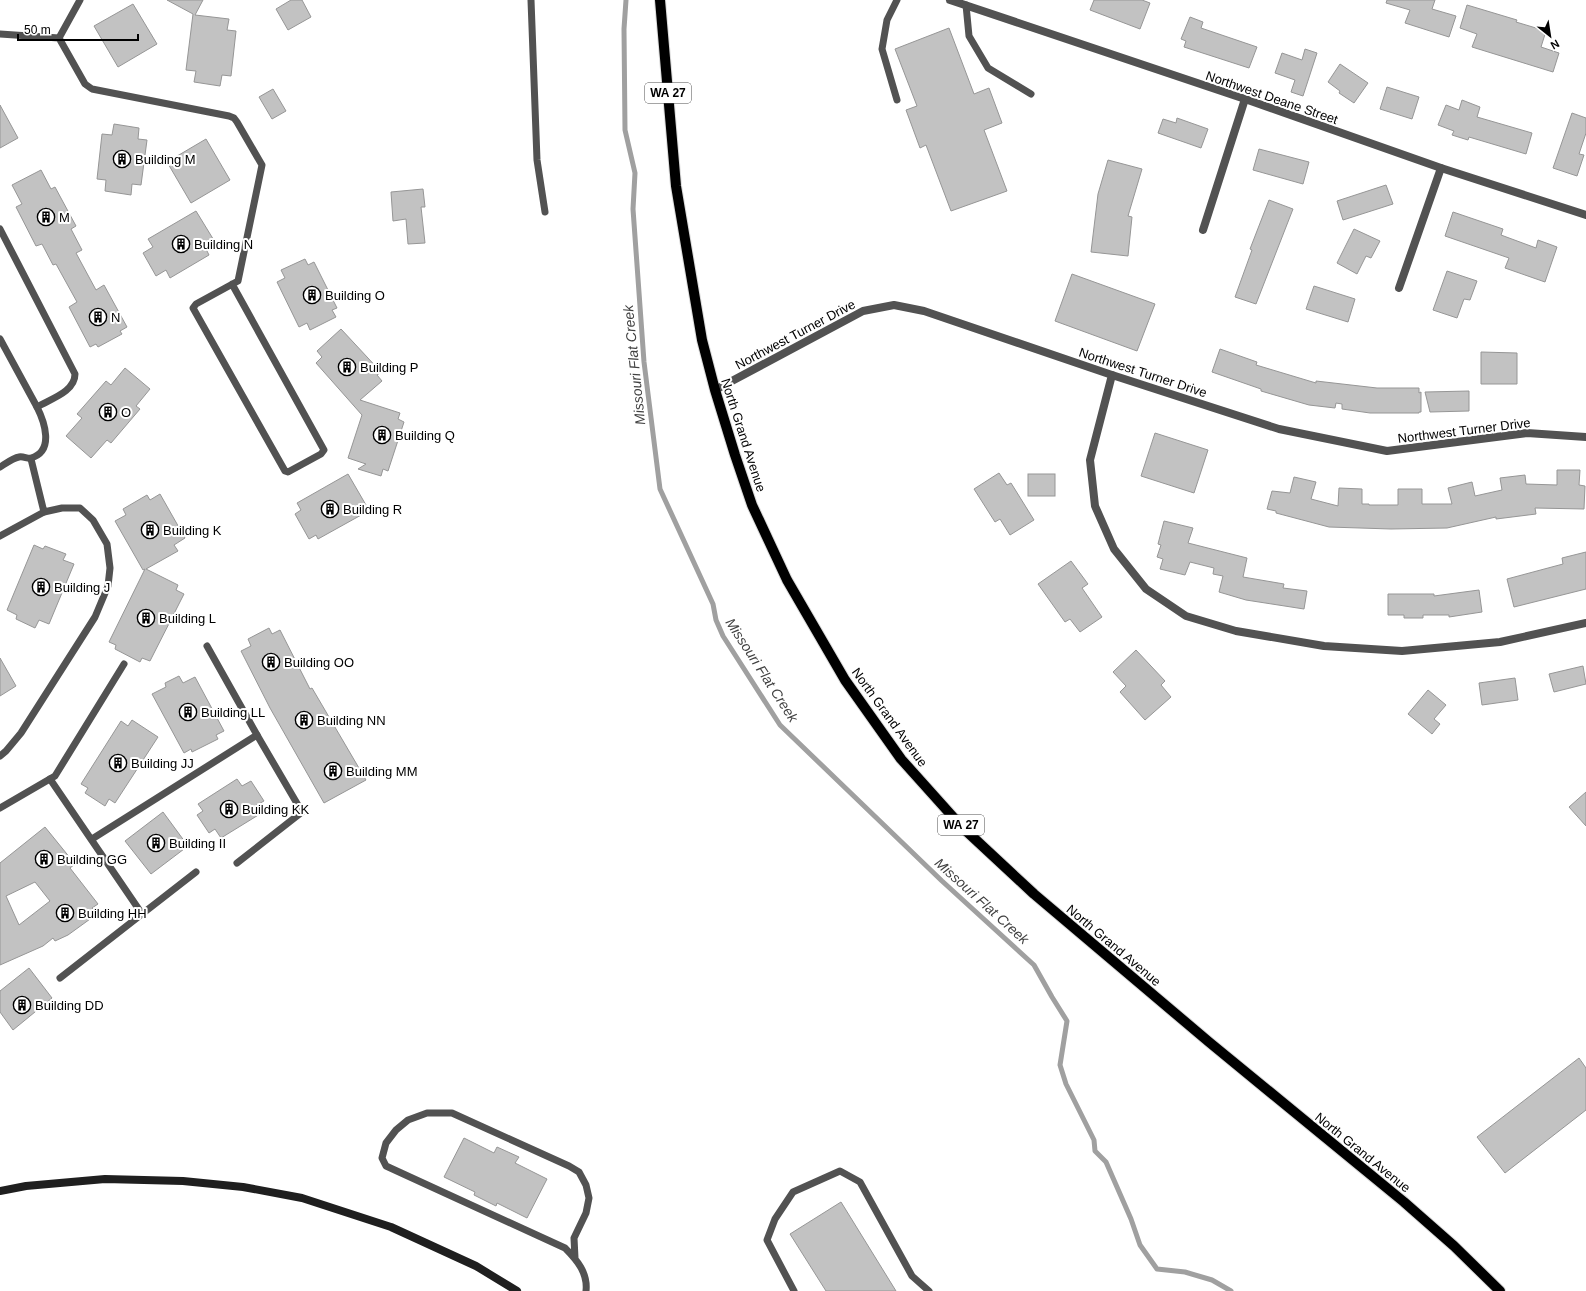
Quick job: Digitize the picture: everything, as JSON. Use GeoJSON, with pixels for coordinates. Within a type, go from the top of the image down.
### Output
{"type":"FeatureCollection","features":[{"type":"Feature","properties":{"kind":"main road","name":"North Grand Avenue"},"geometry":{"type":"LineString","coordinates":[[660,0],[676,186],[702,340],[715,390],[752,505],[787,580],[845,680],[901,759],[962,827],[1034,894],[1209,1042],[1404,1202],[1454,1246],[1500,1291]]}},
{"type":"Feature","properties":{"kind":"main road"},"geometry":{"type":"LineString","coordinates":[[0,1191],[26,1186],[105,1180],[183,1181],[243,1187],[302,1198],[391,1227],[476,1266],[517,1291]]}},
{"type":"Feature","properties":{"kind":"street","name":"Northwest Deane Street"},"geometry":{"type":"LineString","coordinates":[[950,0],[1441,168],[1586,215]]}},
{"type":"Feature","properties":{"kind":"street"},"geometry":{"type":"LineString","coordinates":[[1203,230],[1245,100]]}},
{"type":"Feature","properties":{"kind":"street"},"geometry":{"type":"LineString","coordinates":[[1400,288],[1441,168]]}},
{"type":"Feature","properties":{"kind":"street","name":"Northwest Turner Drive"},"geometry":{"type":"LineString","coordinates":[[715,390],[863,311],[894,305],[924,311],[1112,375],[1279,429],[1387,451],[1527,433],[1586,437]]}},
{"type":"Feature","properties":{"kind":"street"},"geometry":{"type":"LineString","coordinates":[[1112,375],[1090,460],[1095,506],[1114,549],[1146,589],[1186,616],[1236,631],[1317,644],[1402,651],[1500,642],[1586,623]]}},
{"type":"Feature","properties":{"kind":"lane"},"geometry":{"type":"LineString","coordinates":[[58,38],[80,0]]}},
{"type":"Feature","properties":{"kind":"lane"},"geometry":{"type":"LineString","coordinates":[[531,0],[537,160],[546,212]]}},
{"type":"Feature","properties":{"kind":"lane"},"geometry":{"type":"LineString","coordinates":[[897,0],[888,20],[882,49],[897,100]]}},
{"type":"Feature","properties":{"kind":"lane"},"geometry":{"type":"LineString","coordinates":[[966,5],[968,36],[988,68],[1031,94]]}},
{"type":"Feature","properties":{"kind":"lane"},"geometry":{"type":"LineString","coordinates":[[0,34],[58,38]]}},
{"type":"Feature","properties":{"kind":"lane"},"geometry":{"type":"LineString","coordinates":[[58,38],[88,87],[234,118],[262,165],[238,281],[232,284],[196,304],[193,308],[285,471],[288,472],[321,454],[324,450],[232,284]]}},
{"type":"Feature","properties":{"kind":"lane"},"geometry":{"type":"LineString","coordinates":[[0,229],[75,374],[74,382],[66,391],[37,407]]}},
{"type":"Feature","properties":{"kind":"lane"},"geometry":{"type":"LineString","coordinates":[[0,338],[43,419],[46,436],[44,446],[40,453],[31,458],[19,457],[0,467]]}},
{"type":"Feature","properties":{"kind":"lane"},"geometry":{"type":"LineString","coordinates":[[31,458],[44,512]]}},
{"type":"Feature","properties":{"kind":"lane"},"geometry":{"type":"LineString","coordinates":[[0,536],[44,512],[62,508],[80,508],[94,520],[106,544],[110,568],[108,586],[95,617],[21,733],[0,756]]}},
{"type":"Feature","properties":{"kind":"lane"},"geometry":{"type":"LineString","coordinates":[[207,646],[302,812],[237,863]]}},
{"type":"Feature","properties":{"kind":"lane"},"geometry":{"type":"LineString","coordinates":[[0,808],[55,776],[124,664]]}},
{"type":"Feature","properties":{"kind":"lane"},"geometry":{"type":"LineString","coordinates":[[92,839],[257,735]]}},
{"type":"Feature","properties":{"kind":"lane"},"geometry":{"type":"LineString","coordinates":[[50,779],[142,914]]}},
{"type":"Feature","properties":{"kind":"lane"},"geometry":{"type":"LineString","coordinates":[[60,978],[196,872]]}},
{"type":"Feature","properties":{"kind":"lane"},"geometry":{"type":"LineString","coordinates":[[575,1258],[574,1238],[586,1213],[589,1198],[586,1185],[579,1172],[569,1166],[452,1113],[427,1113],[408,1120],[396,1130],[386,1144],[382,1158],[386,1166],[565,1248],[575,1258],[581,1267],[587,1284],[586,1291]]}},
{"type":"Feature","properties":{"kind":"lane"},"geometry":{"type":"LineString","coordinates":[[794,1291],[767,1240],[775,1219],[793,1192],[840,1171],[860,1182],[912,1276],[928,1291]]}},
{"type":"Feature","properties":{"kind":"building"},"geometry":{"type":"Polygon","coordinates":[[[167,0],[203,0],[195,15],[229,19],[227,30],[236,31],[231,76],[222,75],[220,86],[194,82],[196,71],[186,70],[193,14],[167,0]]]}},
{"type":"Feature","properties":{"kind":"building"},"geometry":{"type":"Polygon","coordinates":[[[291,0],[302,0],[311,17],[288,30],[276,9],[291,0]]]}},
{"type":"Feature","properties":{"kind":"building"},"geometry":{"type":"Polygon","coordinates":[[[1094,0],[1142,0],[1150,3],[1140,29],[1090,10],[1094,0]]]}},
{"type":"Feature","properties":{"kind":"building"},"geometry":{"type":"Polygon","coordinates":[[[1387,0],[1435,0],[1432,9],[1456,16],[1449,37],[1405,23],[1410,10],[1386,3],[1387,0]]]}},
{"type":"Feature","properties":{"kind":"building"},"geometry":{"type":"Polygon","coordinates":[[[133,4],[157,44],[118,67],[94,26],[133,4]]]}},
{"type":"Feature","properties":{"kind":"building"},"geometry":{"type":"Polygon","coordinates":[[[1467,5],[1517,20],[1516,22],[1546,31],[1541,47],[1559,53],[1553,72],[1472,47],[1477,34],[1460,28],[1467,5]]]}},
{"type":"Feature","properties":{"kind":"building"},"geometry":{"type":"Polygon","coordinates":[[[1190,17],[1203,22],[1201,28],[1257,47],[1249,68],[1184,47],[1186,41],[1181,39],[1190,17]]]}},
{"type":"Feature","properties":{"kind":"building"},"geometry":{"type":"Polygon","coordinates":[[[949,28],[974,94],[989,88],[1002,123],[984,130],[1007,191],[951,211],[926,145],[920,148],[906,110],[917,106],[895,49],[949,28]]]}},
{"type":"Feature","properties":{"kind":"building"},"geometry":{"type":"Polygon","coordinates":[[[1305,49],[1317,53],[1303,96],[1291,92],[1295,80],[1275,73],[1282,53],[1302,60],[1305,49]]]}},
{"type":"Feature","properties":{"kind":"building"},"geometry":{"type":"Polygon","coordinates":[[[1340,64],[1368,83],[1354,103],[1339,93],[1340,91],[1328,82],[1340,64]]]}},
{"type":"Feature","properties":{"kind":"building"},"geometry":{"type":"Polygon","coordinates":[[[1387,87],[1419,97],[1412,119],[1380,109],[1387,87]]]}},
{"type":"Feature","properties":{"kind":"building"},"geometry":{"type":"Polygon","coordinates":[[[273,89],[286,111],[272,119],[259,97],[273,89]]]}},
{"type":"Feature","properties":{"kind":"building"},"geometry":{"type":"Polygon","coordinates":[[[1462,100],[1480,107],[1477,117],[1532,133],[1526,154],[1469,137],[1468,140],[1452,135],[1454,131],[1438,125],[1446,105],[1459,110],[1462,100]]]}},
{"type":"Feature","properties":{"kind":"building"},"geometry":{"type":"Polygon","coordinates":[[[0,105],[18,138],[0,148],[0,105]]]}},
{"type":"Feature","properties":{"kind":"building"},"geometry":{"type":"Polygon","coordinates":[[[1572,113],[1586,118],[1586,133],[1579,154],[1584,155],[1577,176],[1553,168],[1572,113]]]}},
{"type":"Feature","properties":{"kind":"building"},"geometry":{"type":"Polygon","coordinates":[[[1177,118],[1208,129],[1201,148],[1158,133],[1163,119],[1176,123],[1177,118]]]}},
{"type":"Feature","properties":{"kind":"building","name":"Building M"},"geometry":{"type":"Polygon","coordinates":[[[114,124],[139,128],[138,139],[147,140],[141,185],[132,184],[131,195],[105,191],[106,180],[97,179],[102,134],[112,135],[114,124]]]}},
{"type":"Feature","properties":{"kind":"building"},"geometry":{"type":"Polygon","coordinates":[[[206,139],[230,180],[191,203],[167,162],[206,139]]]}},
{"type":"Feature","properties":{"kind":"building"},"geometry":{"type":"Polygon","coordinates":[[[1259,149],[1309,162],[1303,184],[1253,170],[1259,149]]]}},
{"type":"Feature","properties":{"kind":"building"},"geometry":{"type":"Polygon","coordinates":[[[1108,160],[1142,169],[1128,216],[1132,217],[1128,256],[1091,252],[1098,194],[1108,160]]]}},
{"type":"Feature","properties":{"kind":"building"},"geometry":{"type":"Polygon","coordinates":[[[41,170],[51,189],[55,187],[76,226],[71,229],[82,250],[76,253],[96,290],[104,285],[127,327],[120,331],[122,334],[98,347],[96,344],[90,347],[69,307],[77,302],[56,264],[53,265],[42,244],[36,246],[16,207],[22,204],[12,185],[41,170]]]}},
{"type":"Feature","properties":{"kind":"building"},"geometry":{"type":"Polygon","coordinates":[[[1386,185],[1393,204],[1343,220],[1337,201],[1386,185]]]}},
{"type":"Feature","properties":{"kind":"building"},"geometry":{"type":"Polygon","coordinates":[[[423,189],[425,207],[421,207],[425,243],[408,244],[406,219],[393,221],[391,192],[423,189]]]}},
{"type":"Feature","properties":{"kind":"building"},"geometry":{"type":"Polygon","coordinates":[[[1269,200],[1293,209],[1256,304],[1235,297],[1252,250],[1250,249],[1269,200]]]}},
{"type":"Feature","properties":{"kind":"building","name":"Building N"},"geometry":{"type":"Polygon","coordinates":[[[196,211],[215,242],[205,247],[209,255],[170,278],[166,270],[156,276],[143,253],[153,247],[148,239],[196,211]]]}},
{"type":"Feature","properties":{"kind":"building"},"geometry":{"type":"Polygon","coordinates":[[[1453,212],[1503,229],[1501,235],[1536,248],[1538,240],[1557,247],[1545,282],[1505,268],[1509,258],[1445,236],[1453,212]]]}},
{"type":"Feature","properties":{"kind":"building"},"geometry":{"type":"Polygon","coordinates":[[[1354,229],[1380,241],[1371,258],[1366,256],[1357,274],[1337,263],[1354,229]]]}},
{"type":"Feature","properties":{"kind":"building","name":"Building O"},"geometry":{"type":"Polygon","coordinates":[[[305,259],[308,265],[314,262],[337,308],[332,310],[336,317],[310,330],[307,323],[299,327],[277,282],[285,278],[281,270],[305,259]]]}},
{"type":"Feature","properties":{"kind":"building"},"geometry":{"type":"Polygon","coordinates":[[[1447,271],[1477,281],[1470,300],[1464,299],[1457,318],[1433,310],[1447,271]]]}},
{"type":"Feature","properties":{"kind":"building"},"geometry":{"type":"Polygon","coordinates":[[[1072,274],[1155,304],[1137,351],[1055,321],[1072,274]]]}},
{"type":"Feature","properties":{"kind":"building"},"geometry":{"type":"Polygon","coordinates":[[[1314,286],[1355,299],[1348,322],[1306,309],[1314,286]]]}},
{"type":"Feature","properties":{"kind":"building"},"geometry":{"type":"Polygon","coordinates":[[[341,329],[381,372],[377,375],[382,381],[360,400],[400,413],[398,419],[404,422],[388,471],[383,469],[381,476],[358,469],[366,464],[348,458],[362,415],[316,363],[322,357],[317,351],[341,329]]]}},
{"type":"Feature","properties":{"kind":"building"},"geometry":{"type":"Polygon","coordinates":[[[1220,349],[1257,362],[1256,365],[1316,383],[1316,381],[1377,388],[1419,388],[1419,393],[1421,392],[1421,412],[1370,413],[1342,409],[1342,404],[1336,403],[1335,408],[1309,405],[1261,391],[1261,389],[1212,372],[1220,349]]]}},
{"type":"Feature","properties":{"kind":"building"},"geometry":{"type":"Polygon","coordinates":[[[1481,352],[1517,353],[1517,384],[1481,384],[1481,352]]]}},
{"type":"Feature","properties":{"kind":"building","name":"O"},"geometry":{"type":"Polygon","coordinates":[[[125,368],[150,389],[136,406],[140,409],[111,443],[107,440],[91,458],[66,436],[82,418],[77,414],[106,381],[111,385],[125,368]]]}},
{"type":"Feature","properties":{"kind":"building"},"geometry":{"type":"Polygon","coordinates":[[[1469,391],[1469,411],[1430,412],[1425,392],[1469,391]]]}},
{"type":"Feature","properties":{"kind":"building"},"geometry":{"type":"Polygon","coordinates":[[[1155,433],[1208,450],[1194,493],[1141,476],[1155,433]]]}},
{"type":"Feature","properties":{"kind":"building"},"geometry":{"type":"Polygon","coordinates":[[[1557,470],[1580,470],[1579,485],[1585,486],[1584,509],[1535,508],[1536,514],[1496,519],[1496,517],[1447,528],[1391,529],[1329,527],[1276,513],[1276,511],[1267,509],[1272,491],[1290,493],[1294,477],[1316,482],[1311,499],[1338,506],[1339,488],[1362,489],[1362,504],[1369,505],[1398,505],[1398,489],[1422,489],[1422,504],[1452,504],[1448,488],[1472,482],[1475,496],[1502,490],[1500,478],[1525,475],[1526,484],[1557,485],[1557,470]]]}},
{"type":"Feature","properties":{"kind":"building"},"geometry":{"type":"Polygon","coordinates":[[[999,473],[1007,485],[1011,483],[1034,520],[1010,535],[1000,519],[995,522],[974,489],[999,473]]]}},
{"type":"Feature","properties":{"kind":"building","name":"Building R"},"geometry":{"type":"Polygon","coordinates":[[[348,474],[366,505],[360,508],[363,514],[318,539],[316,535],[309,539],[295,514],[301,510],[297,503],[348,474]]]}},
{"type":"Feature","properties":{"kind":"building"},"geometry":{"type":"Polygon","coordinates":[[[1028,474],[1055,474],[1055,496],[1028,496],[1028,474]]]}},
{"type":"Feature","properties":{"kind":"building"},"geometry":{"type":"Polygon","coordinates":[[[160,494],[185,538],[174,545],[178,551],[146,569],[178,585],[176,590],[184,594],[150,661],[142,658],[140,662],[115,649],[116,645],[109,642],[145,569],[143,570],[115,521],[126,515],[123,509],[147,495],[150,500],[160,494]]]}},
{"type":"Feature","properties":{"kind":"building"},"geometry":{"type":"Polygon","coordinates":[[[1164,521],[1193,528],[1188,543],[1247,558],[1243,577],[1284,584],[1283,588],[1307,591],[1304,609],[1246,600],[1219,592],[1223,576],[1213,574],[1214,568],[1190,562],[1185,575],[1160,569],[1163,559],[1157,557],[1161,545],[1158,544],[1164,521]]]}},
{"type":"Feature","properties":{"kind":"building","name":"Building J"},"geometry":{"type":"Polygon","coordinates":[[[34,545],[43,549],[45,546],[66,554],[63,560],[74,564],[49,624],[39,620],[35,628],[16,619],[17,615],[7,610],[34,545]]]}},
{"type":"Feature","properties":{"kind":"building"},"geometry":{"type":"Polygon","coordinates":[[[1586,552],[1586,589],[1514,607],[1507,579],[1563,564],[1562,558],[1586,552]]]}},
{"type":"Feature","properties":{"kind":"building"},"geometry":{"type":"Polygon","coordinates":[[[1071,561],[1088,584],[1082,588],[1102,617],[1080,632],[1070,619],[1065,622],[1038,584],[1071,561]]]}},
{"type":"Feature","properties":{"kind":"building"},"geometry":{"type":"Polygon","coordinates":[[[1479,590],[1482,612],[1449,617],[1449,615],[1423,615],[1423,618],[1404,618],[1404,615],[1388,615],[1388,594],[1434,594],[1434,596],[1479,590]]]}},
{"type":"Feature","properties":{"kind":"building"},"geometry":{"type":"Polygon","coordinates":[[[269,628],[272,634],[280,630],[310,689],[312,688],[366,780],[324,803],[270,708],[241,651],[251,646],[248,639],[269,628]]]}},
{"type":"Feature","properties":{"kind":"building"},"geometry":{"type":"Polygon","coordinates":[[[1136,650],[1165,681],[1161,685],[1171,697],[1145,720],[1120,692],[1126,686],[1113,672],[1136,650]]]}},
{"type":"Feature","properties":{"kind":"building"},"geometry":{"type":"Polygon","coordinates":[[[0,658],[16,686],[0,696],[0,658]]]}},
{"type":"Feature","properties":{"kind":"building"},"geometry":{"type":"Polygon","coordinates":[[[1583,666],[1586,684],[1554,692],[1549,674],[1583,666]]]}},
{"type":"Feature","properties":{"kind":"building","name":"Building LL"},"geometry":{"type":"Polygon","coordinates":[[[179,676],[183,683],[195,677],[224,731],[216,735],[218,739],[192,752],[191,749],[184,753],[152,694],[166,687],[165,683],[179,676]]]}},
{"type":"Feature","properties":{"kind":"building"},"geometry":{"type":"Polygon","coordinates":[[[1515,678],[1518,700],[1482,705],[1479,683],[1515,678]]]}},
{"type":"Feature","properties":{"kind":"building"},"geometry":{"type":"Polygon","coordinates":[[[1428,690],[1446,705],[1434,719],[1440,724],[1432,734],[1408,714],[1428,690]]]}},
{"type":"Feature","properties":{"kind":"building","name":"Building JJ"},"geometry":{"type":"Polygon","coordinates":[[[132,720],[158,737],[115,803],[109,799],[105,806],[85,793],[88,788],[81,784],[121,721],[128,726],[132,720]]]}},
{"type":"Feature","properties":{"kind":"building","name":"Building KK"},"geometry":{"type":"Polygon","coordinates":[[[237,779],[242,786],[251,781],[264,801],[255,806],[260,814],[221,838],[215,829],[209,833],[197,815],[203,811],[198,804],[237,779]]]}},
{"type":"Feature","properties":{"kind":"building"},"geometry":{"type":"Polygon","coordinates":[[[1586,792],[1586,826],[1569,807],[1586,792]]]}},
{"type":"Feature","properties":{"kind":"building","name":"Building II"},"geometry":{"type":"Polygon","coordinates":[[[163,812],[188,846],[151,874],[125,841],[163,812]]]}},
{"type":"Feature","properties":{"kind":"building"},"geometry":{"type":"Polygon","coordinates":[[[45,827],[75,864],[70,868],[98,904],[92,908],[97,914],[68,935],[55,941],[53,938],[43,946],[0,965],[0,863],[45,827]],[[35,882],[6,896],[19,925],[50,901],[35,882]]]}},
{"type":"Feature","properties":{"kind":"building","name":"Building DD"},"geometry":{"type":"Polygon","coordinates":[[[29,968],[52,998],[13,1030],[0,1012],[0,991],[29,968]]]}},
{"type":"Feature","properties":{"kind":"building"},"geometry":{"type":"Polygon","coordinates":[[[1579,1058],[1586,1068],[1586,1110],[1505,1173],[1477,1137],[1579,1058]]]}},
{"type":"Feature","properties":{"kind":"building"},"geometry":{"type":"Polygon","coordinates":[[[464,1138],[494,1153],[497,1147],[519,1157],[515,1163],[547,1179],[527,1218],[497,1203],[496,1206],[474,1195],[475,1192],[444,1177],[464,1138]]]}},
{"type":"Feature","properties":{"kind":"building"},"geometry":{"type":"Polygon","coordinates":[[[841,1202],[896,1291],[826,1291],[790,1234],[841,1202]]]}},
{"type":"Feature","properties":{"kind":"waterway","name":"Missouri Flat Creek"},"geometry":{"type":"LineString","coordinates":[[626,0],[624,29],[625,130],[635,173],[633,209],[644,362],[660,489],[713,604],[716,620],[723,636],[780,725],[942,881],[1034,965],[1067,1021],[1060,1065],[1066,1084],[1094,1140],[1095,1151],[1106,1162],[1131,1219],[1140,1245],[1157,1269],[1185,1272],[1212,1280],[1231,1291]]}},
{"type":"Feature","properties":{"kind":"place","name":"Building M"},"geometry":{"type":"Point","coordinates":[122,159]}},
{"type":"Feature","properties":{"kind":"place","name":"M"},"geometry":{"type":"Point","coordinates":[46,217]}},
{"type":"Feature","properties":{"kind":"place","name":"Building N"},"geometry":{"type":"Point","coordinates":[181,244]}},
{"type":"Feature","properties":{"kind":"place","name":"Building O"},"geometry":{"type":"Point","coordinates":[312,295]}},
{"type":"Feature","properties":{"kind":"place","name":"N"},"geometry":{"type":"Point","coordinates":[98,317]}},
{"type":"Feature","properties":{"kind":"place","name":"Building P"},"geometry":{"type":"Point","coordinates":[347,367]}},
{"type":"Feature","properties":{"kind":"place","name":"O"},"geometry":{"type":"Point","coordinates":[108,412]}},
{"type":"Feature","properties":{"kind":"place","name":"Building Q"},"geometry":{"type":"Point","coordinates":[382,435]}},
{"type":"Feature","properties":{"kind":"place","name":"Building R"},"geometry":{"type":"Point","coordinates":[330,509]}},
{"type":"Feature","properties":{"kind":"place","name":"Building K"},"geometry":{"type":"Point","coordinates":[150,530]}},
{"type":"Feature","properties":{"kind":"place","name":"Building J"},"geometry":{"type":"Point","coordinates":[41,587]}},
{"type":"Feature","properties":{"kind":"place","name":"Building L"},"geometry":{"type":"Point","coordinates":[146,618]}},
{"type":"Feature","properties":{"kind":"place","name":"Building OO"},"geometry":{"type":"Point","coordinates":[271,662]}},
{"type":"Feature","properties":{"kind":"place","name":"Building LL"},"geometry":{"type":"Point","coordinates":[188,712]}},
{"type":"Feature","properties":{"kind":"place","name":"Building NN"},"geometry":{"type":"Point","coordinates":[304,720]}},
{"type":"Feature","properties":{"kind":"place","name":"Building JJ"},"geometry":{"type":"Point","coordinates":[118,763]}},
{"type":"Feature","properties":{"kind":"place","name":"Building MM"},"geometry":{"type":"Point","coordinates":[333,771]}},
{"type":"Feature","properties":{"kind":"place","name":"Building KK"},"geometry":{"type":"Point","coordinates":[229,809]}},
{"type":"Feature","properties":{"kind":"place","name":"Building II"},"geometry":{"type":"Point","coordinates":[156,843]}},
{"type":"Feature","properties":{"kind":"place","name":"Building GG"},"geometry":{"type":"Point","coordinates":[44,859]}},
{"type":"Feature","properties":{"kind":"place","name":"Building HH"},"geometry":{"type":"Point","coordinates":[65,913]}},
{"type":"Feature","properties":{"kind":"place","name":"Building DD"},"geometry":{"type":"Point","coordinates":[22,1005]}}]}
